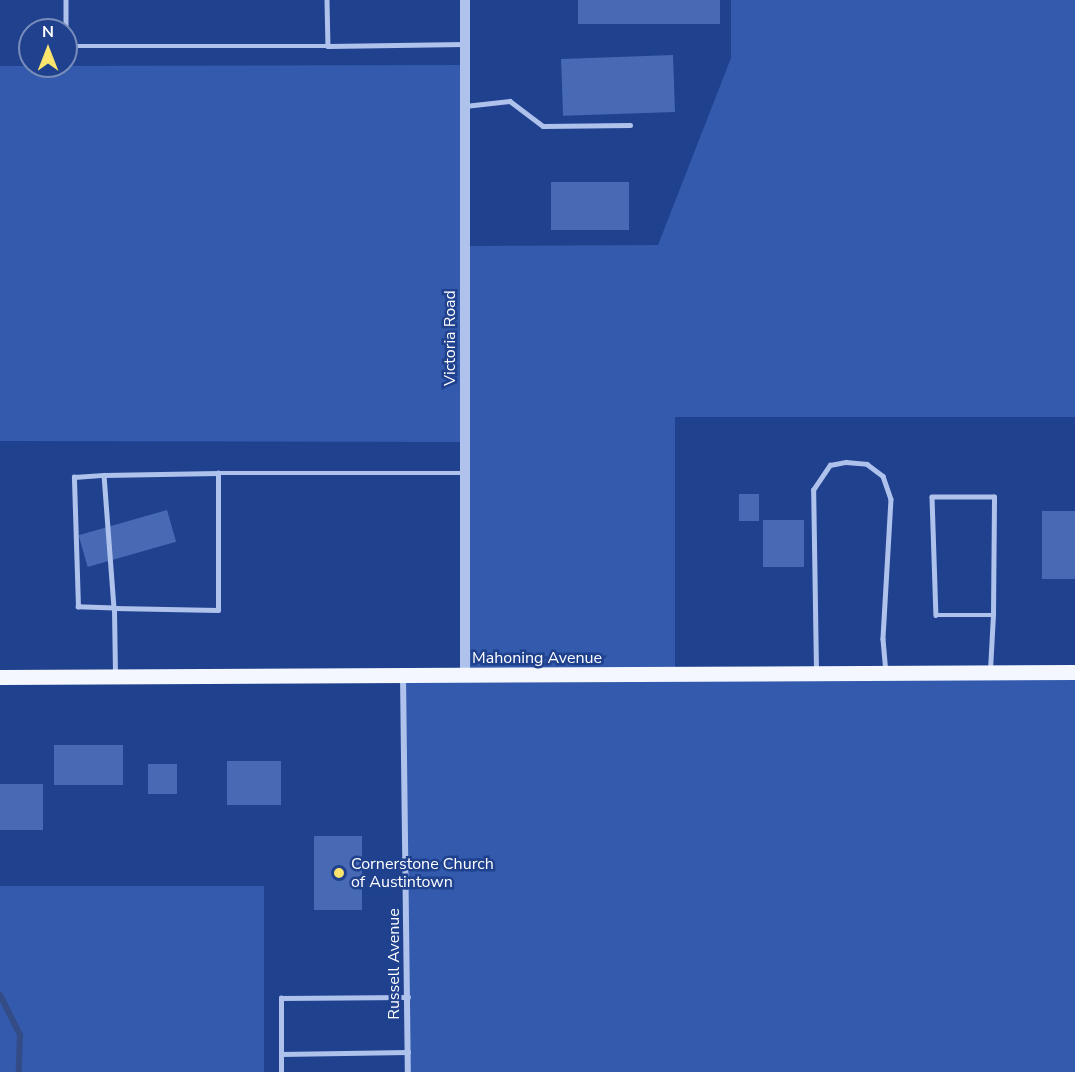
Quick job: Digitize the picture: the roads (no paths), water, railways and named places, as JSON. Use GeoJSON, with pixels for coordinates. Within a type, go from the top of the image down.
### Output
{"type":"FeatureCollection","features":[{"type":"Feature","properties":{"kind":"main road","name":"Mahoning Avenue"},"geometry":{"type":"LineString","coordinates":[[0,677],[1075,672]]}},
{"type":"Feature","properties":{"kind":"street","name":"Victoria Road"},"geometry":{"type":"LineString","coordinates":[[465,0],[465,676]]}},
{"type":"Feature","properties":{"kind":"street","name":"Russell Avenue"},"geometry":{"type":"LineString","coordinates":[[404,676],[408,1072]]}},
{"type":"Feature","properties":{"kind":"lane"},"geometry":{"type":"LineString","coordinates":[[66,0],[66,46],[465,44]]}},
{"type":"Feature","properties":{"kind":"lane"},"geometry":{"type":"LineString","coordinates":[[327,0],[328,46]]}},
{"type":"Feature","properties":{"kind":"lane"},"geometry":{"type":"LineString","coordinates":[[465,106],[510,101],[543,126],[630,125]]}},
{"type":"Feature","properties":{"kind":"lane"},"geometry":{"type":"LineString","coordinates":[[817,674],[813,490],[830,465],[846,462],[867,464],[883,477],[891,498],[883,639],[886,673]]}},
{"type":"Feature","properties":{"kind":"lane"},"geometry":{"type":"LineString","coordinates":[[218,473],[218,610],[78,607],[74,477],[218,473],[465,473]]}},
{"type":"Feature","properties":{"kind":"lane"},"geometry":{"type":"LineString","coordinates":[[104,476],[114,608],[115,677]]}},
{"type":"Feature","properties":{"kind":"lane"},"geometry":{"type":"LineString","coordinates":[[990,672],[993,615],[993,497],[932,497],[936,615],[993,615]]}},
{"type":"Feature","properties":{"kind":"lane"},"geometry":{"type":"LineString","coordinates":[[281,1072],[281,998],[408,997]]}},
{"type":"Feature","properties":{"kind":"lane"},"geometry":{"type":"LineString","coordinates":[[281,1054],[408,1052]]}},
{"type":"Feature","properties":{"kind":"waterway"},"geometry":{"type":"LineString","coordinates":[[0,995],[20,1035],[19,1072]]}},
{"type":"Feature","properties":{"kind":"place","name":"Cornerstone Church of Austintown"},"geometry":{"type":"Point","coordinates":[339,873]}}]}
